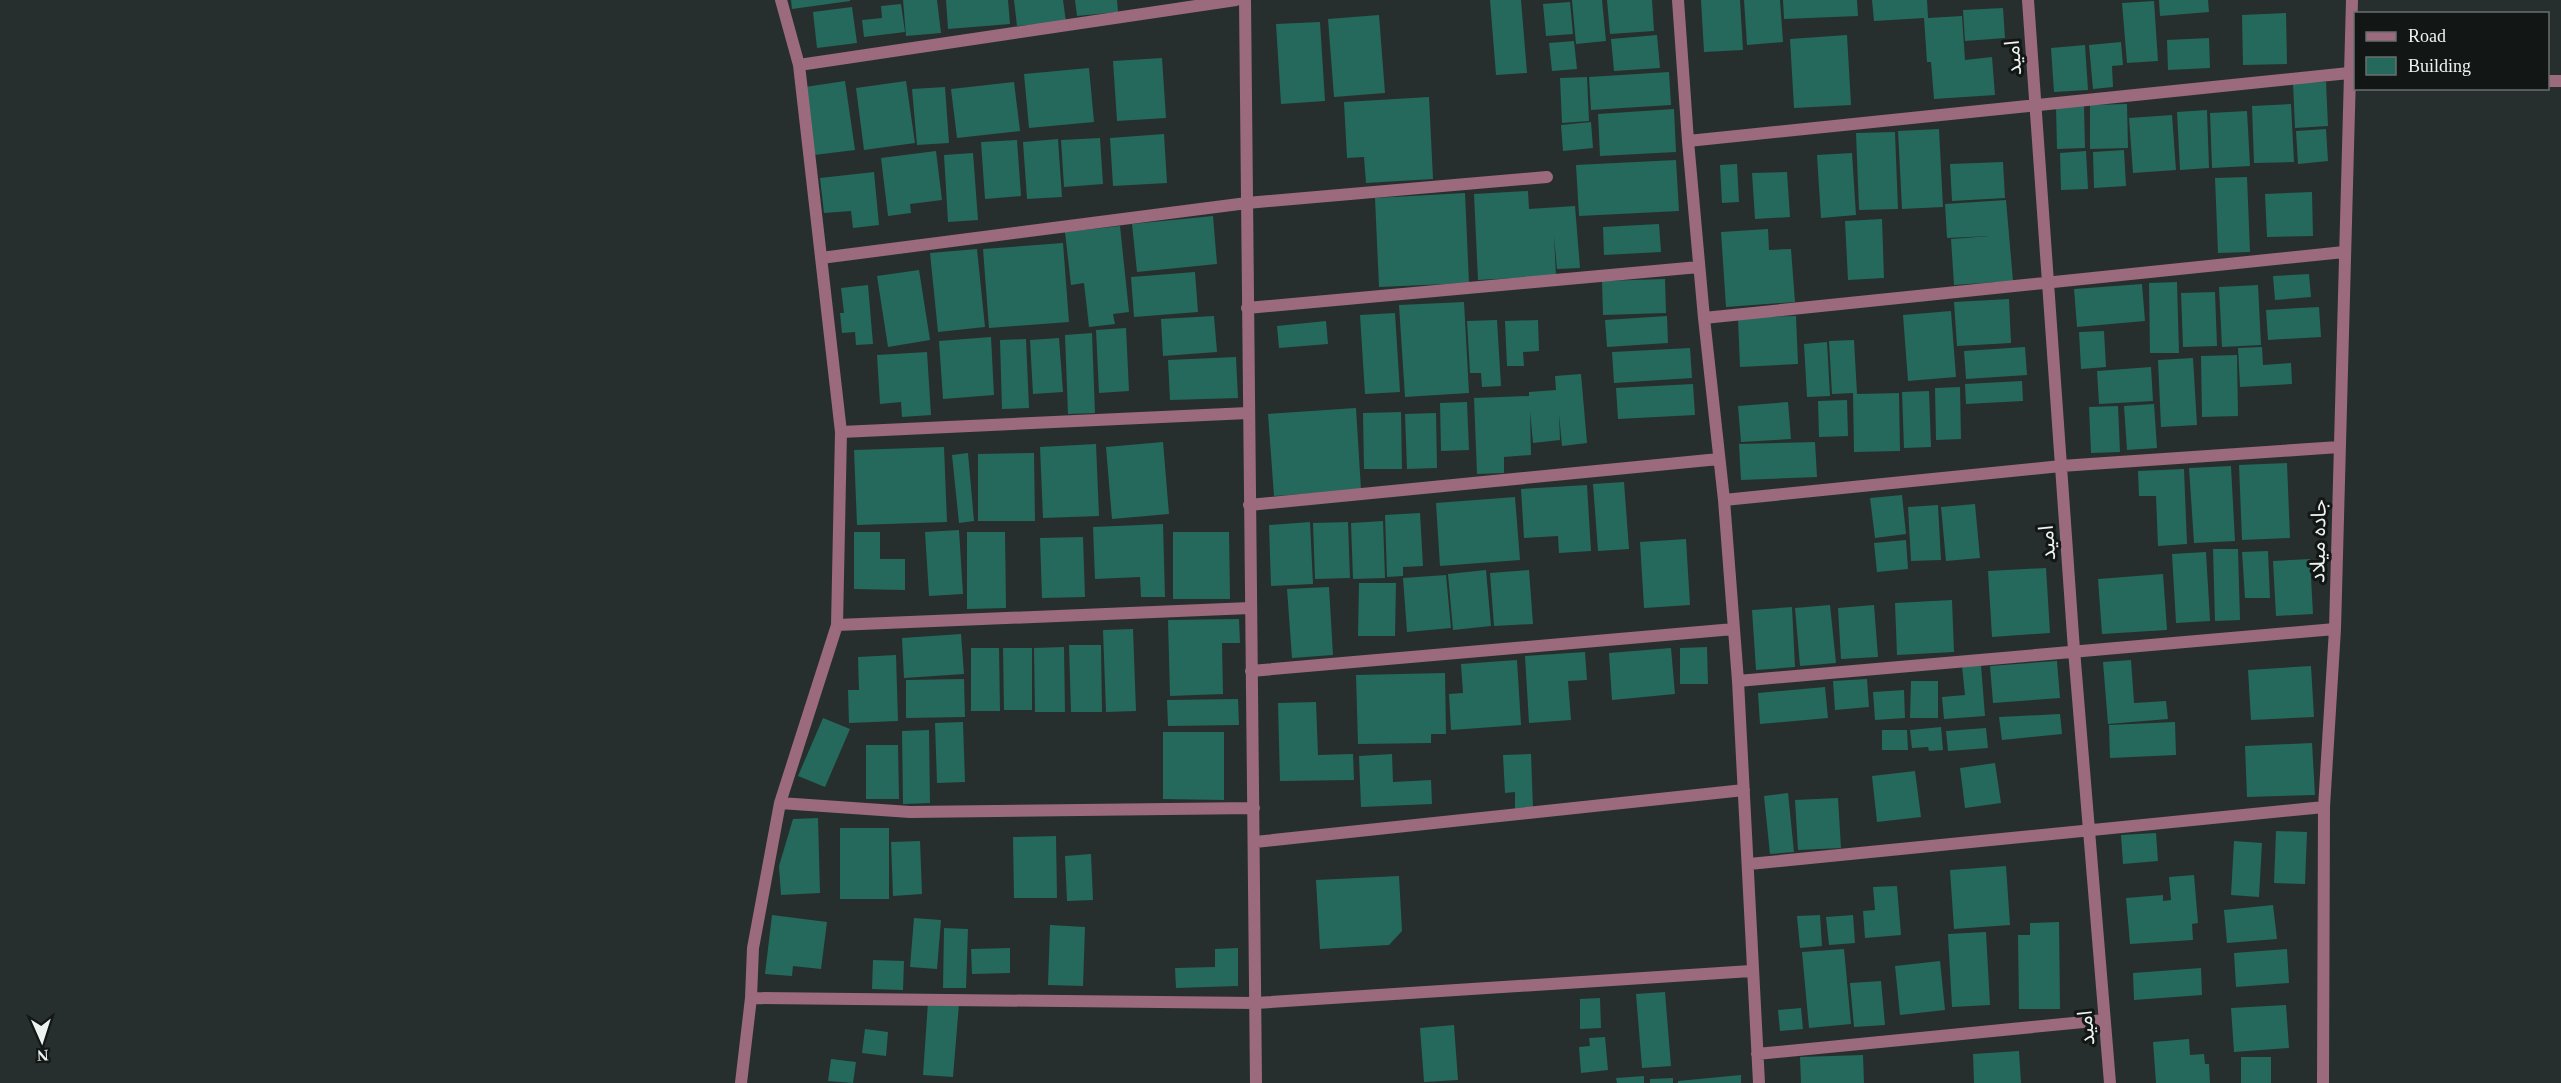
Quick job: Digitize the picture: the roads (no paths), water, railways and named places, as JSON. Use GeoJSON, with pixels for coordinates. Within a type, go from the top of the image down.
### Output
{"type":"FeatureCollection","features":[{"type":"Feature","properties":{"kind":"street"},"geometry":{"type":"LineString","coordinates":[[741,1083],[751,998],[753,948],[780,803],[837,625],[841,432],[799,65],[781,0]]}},
{"type":"Feature","properties":{"kind":"street"},"geometry":{"type":"LineString","coordinates":[[799,65],[1236,0]]}},
{"type":"Feature","properties":{"kind":"street"},"geometry":{"type":"LineString","coordinates":[[1245,0],[1257,1083]]}},
{"type":"Feature","properties":{"kind":"street"},"geometry":{"type":"LineString","coordinates":[[1678,0],[1688,141],[1724,500],[1738,681],[1749,864],[1751,971],[1759,1083]]}},
{"type":"Feature","properties":{"kind":"street","name":"امید"},"geometry":{"type":"LineString","coordinates":[[2028,0],[2074,650],[2110,1083]]}},
{"type":"Feature","properties":{"kind":"street","name":"جاده میلاد"},"geometry":{"type":"LineString","coordinates":[[2323,1083],[2324,807],[2335,629],[2352,0]]}},
{"type":"Feature","properties":{"kind":"street"},"geometry":{"type":"LineString","coordinates":[[1688,141],[2349,73]]}},
{"type":"Feature","properties":{"kind":"street"},"geometry":{"type":"LineString","coordinates":[[821,258],[1247,203],[1547,177]]}},
{"type":"Feature","properties":{"kind":"street"},"geometry":{"type":"LineString","coordinates":[[1704,318],[2344,252]]}},
{"type":"Feature","properties":{"kind":"street"},"geometry":{"type":"LineString","coordinates":[[1247,308],[1700,267]]}},
{"type":"Feature","properties":{"kind":"street"},"geometry":{"type":"LineString","coordinates":[[841,432],[1248,413]]}},
{"type":"Feature","properties":{"kind":"street"},"geometry":{"type":"LineString","coordinates":[[1724,500],[2061,466],[2339,447]]}},
{"type":"Feature","properties":{"kind":"street"},"geometry":{"type":"LineString","coordinates":[[1249,505],[1719,459]]}},
{"type":"Feature","properties":{"kind":"street"},"geometry":{"type":"LineString","coordinates":[[837,625],[1250,608]]}},
{"type":"Feature","properties":{"kind":"street"},"geometry":{"type":"LineString","coordinates":[[1251,671],[1734,629]]}},
{"type":"Feature","properties":{"kind":"street"},"geometry":{"type":"LineString","coordinates":[[1738,681],[2335,629]]}},
{"type":"Feature","properties":{"kind":"street"},"geometry":{"type":"LineString","coordinates":[[1255,842],[1744,790]]}},
{"type":"Feature","properties":{"kind":"street"},"geometry":{"type":"LineString","coordinates":[[780,803],[910,812],[1254,808]]}},
{"type":"Feature","properties":{"kind":"street"},"geometry":{"type":"LineString","coordinates":[[1749,864],[2324,807]]}},
{"type":"Feature","properties":{"kind":"street"},"geometry":{"type":"LineString","coordinates":[[751,998],[1256,1004],[1751,971]]}},
{"type":"Feature","properties":{"kind":"street"},"geometry":{"type":"LineString","coordinates":[[1757,1054],[2104,1020]]}}]}
